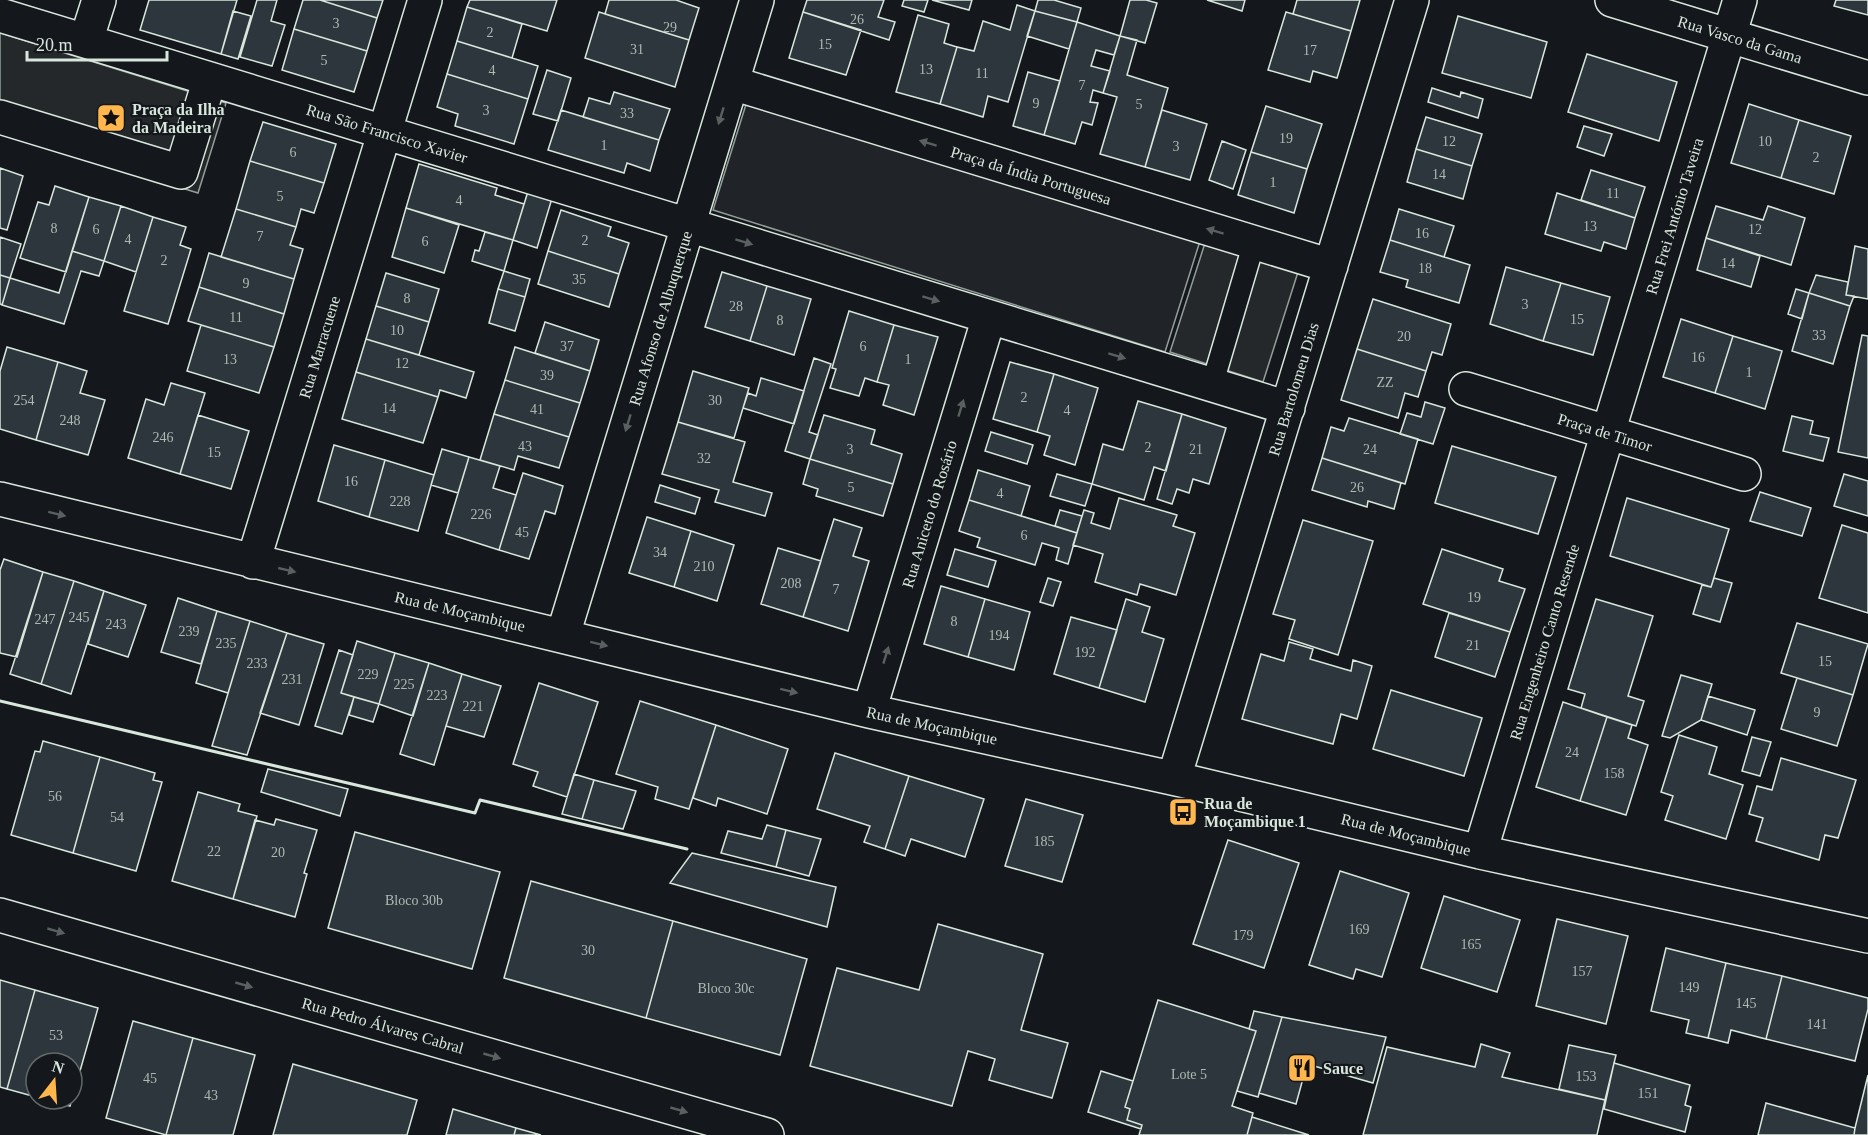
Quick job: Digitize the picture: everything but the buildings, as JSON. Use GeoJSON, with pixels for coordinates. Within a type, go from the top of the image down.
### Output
{"type":"FeatureCollection","features":[{"type":"Feature","properties":{"kind":"street"},"geometry":{"type":"LineString","coordinates":[[86,41],[99,0]]}},
{"type":"Feature","properties":{"kind":"street","name":"Rua Marracuene"},"geometry":{"type":"LineString","coordinates":[[253,562],[426,0]]}},
{"type":"Feature","properties":{"kind":"street","name":"Rua Afonso de Albuquerque"},"geometry":{"type":"LineString","coordinates":[[563,635],[757,0]]}},
{"type":"Feature","properties":{"kind":"street","name":"Rua Bartolomeu Dias"},"geometry":{"type":"LineString","coordinates":[[1174,778],[1412,0]]}},
{"type":"Feature","properties":{"kind":"street","name":"Rua Vasco da Gama"},"geometry":{"type":"LineString","coordinates":[[1612,0],[1868,78]]}},
{"type":"Feature","properties":{"kind":"street","name":"Rua Frei António Taveira"},"geometry":{"type":"LineString","coordinates":[[1608,433],[1740,0]]}},
{"type":"Feature","properties":{"kind":"street","name":"Rua São Francisco Xavier"},"geometry":{"type":"LineString","coordinates":[[0,15],[688,225]]}},
{"type":"Feature","properties":{"kind":"street"},"geometry":{"type":"LineString","coordinates":[[0,117],[181,172],[210,79]]}},
{"type":"Feature","properties":{"kind":"street","name":"Praça da Índia Portuguesa"},"geometry":{"type":"LineString","coordinates":[[732,83],[1331,266]]}},
{"type":"Feature","properties":{"kind":"street"},"geometry":{"type":"LineString","coordinates":[[688,225],[1288,408]]}},
{"type":"Feature","properties":{"kind":"street","name":"Rua Aniceto do Rosário"},"geometry":{"type":"LineString","coordinates":[[869,711],[989,317]]}},
{"type":"Feature","properties":{"kind":"street","name":"Praça de Timor"},"geometry":{"type":"LineString","coordinates":[[1466,389],[1744,474]]}},
{"type":"Feature","properties":{"kind":"street","name":"Rua Engenheiro Canto Resende"},"geometry":{"type":"LineString","coordinates":[[1480,852],[1608,433]]}},
{"type":"Feature","properties":{"kind":"street","name":"Rua de Moçambique"},"geometry":{"type":"LineString","coordinates":[[0,500],[869,711],[1174,778],[1480,852],[1868,935]]}},
{"type":"Feature","properties":{"kind":"street","name":"Rua Pedro Álvares Cabral"},"geometry":{"type":"LineString","coordinates":[[0,915],[767,1135]]}},
{"type":"Feature","properties":{"kind":"lane"},"geometry":{"type":"LineString","coordinates":[[1212,385],[1254,243]]}},
{"type":"Feature","properties":{"kind":"shaded area","name":"Praça da Ilha da Madeira"},"geometry":{"type":"Polygon","coordinates":[[[0,33],[226,103],[198,193],[0,132],[0,33]]]}},
{"type":"Feature","properties":{"kind":"shaded area"},"geometry":{"type":"Polygon","coordinates":[[[748,98],[1200,241],[1165,352],[713,210],[748,98]]]}},
{"type":"Feature","properties":{"kind":"shaded area"},"geometry":{"type":"Polygon","coordinates":[[[1205,243],[1298,272],[1263,382],[1170,352],[1205,243]]]}},
{"type":"Feature","properties":{"kind":"wall"},"geometry":{"type":"LineString","coordinates":[[0,701],[475,813],[480,800],[687,849]]}},
{"type":"Feature","properties":{"kind":"place","name":"Praça da Ilha da Madeira"},"geometry":{"type":"Point","coordinates":[111,118]}},
{"type":"Feature","properties":{"kind":"place","name":"Rua de Moçambique 1"},"geometry":{"type":"Point","coordinates":[1183,812]}},
{"type":"Feature","properties":{"kind":"place","name":"Sauce"},"geometry":{"type":"Point","coordinates":[1302,1068]}}]}
